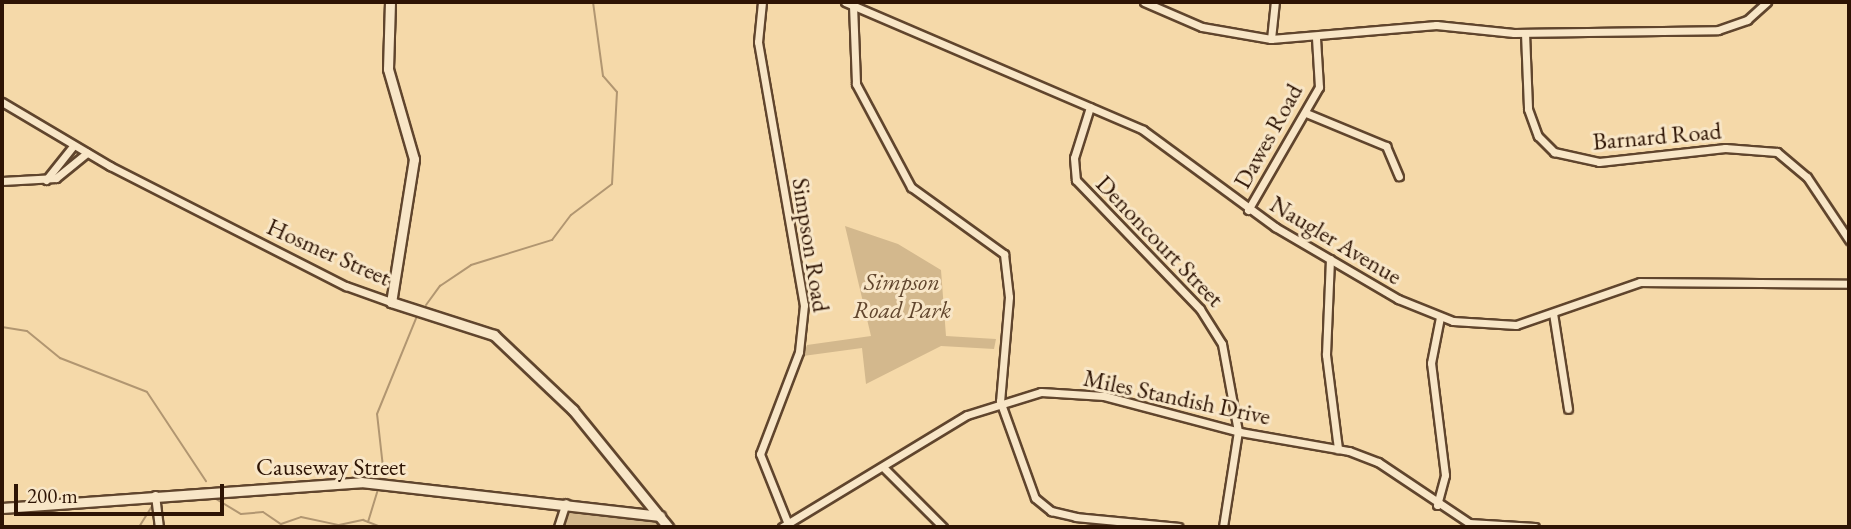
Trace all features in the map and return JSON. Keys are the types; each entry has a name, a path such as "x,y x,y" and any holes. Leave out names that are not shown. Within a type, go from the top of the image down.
{"street":[{"path":"390,2 388,69 414,159 391,302"},
{"name":"Simpson Road","path":"762,2 758,42 804,305 799,352 760,454 785,526"},
{"path":"1144,2 1202,27 1271,39 1316,38 1436,25 1525,33 1718,30 1747,19 1766,2"},
{"path":"1271,39 1275,2"},
{"path":"849,3 856,84 911,187 1004,254 1009,297 1000,401 1035,498 1051,511 1179,527"},
{"name":"Naugler Avenue","path":"849,3 1154,137 1248,210 1330,259 1440,317 1516,325 1640,282 1849,284"},
{"name":"Barnard Road","path":"1525,33 1528,109 1538,136 1554,152 1599,162 1725,148 1777,152 1807,177 1849,240"},
{"name":"Dawes Road","path":"1248,210 1306,113 1321,75 1316,38"},
{"name":"Hosmer Street","path":"2,102 73,146 346,286 494,335 573,410 668,527"},
{"name":"Denoncourt Street","path":"1090,107 1074,158 1076,180 1216,328 1238,431 1223,527"},
{"path":"1306,113 1386,146 1399,176"},
{"path":"45,181 73,146"},
{"path":"2,181 45,181 74,170 87,153"},
{"path":"1330,259 1325,355 1338,449"},
{"path":"1553,313 1568,409"},
{"path":"1437,505 1445,475 1432,392 1440,317"},
{"name":"Miles Standish Drive","path":"785,526 1000,401 1041,391 1104,396 1238,431 1338,449 1378,462 1437,505 1469,523 1535,527"},
{"path":"883,467 943,527"},
{"name":"Causeway Street","path":"2,508 361,482 566,503 660,516"},
{"path":"155,495 159,527"},
{"path":"558,527 566,503"}],"green space":[{"name":"Simpson Road Park","path":"845,226 898,244 941,270 946,336 996,339 994,349 941,346 866,384 862,348 803,356 807,345 871,336"},
{"path":"566,503 660,516 668,527 558,527"}],"waterway":[{"path":"426,305 440,286 471,265 552,240 571,215 612,184 617,92 603,76 593,2"},
{"path":"384,476 377,414 417,316"},
{"path":"2,327 27,331 60,358 147,392 206,481"},
{"path":"368,522 378,490"},
{"path":"211,496 241,514 263,512 281,524 301,517 339,525 363,520 381,527"},
{"path":"139,527 152,506"}]}
